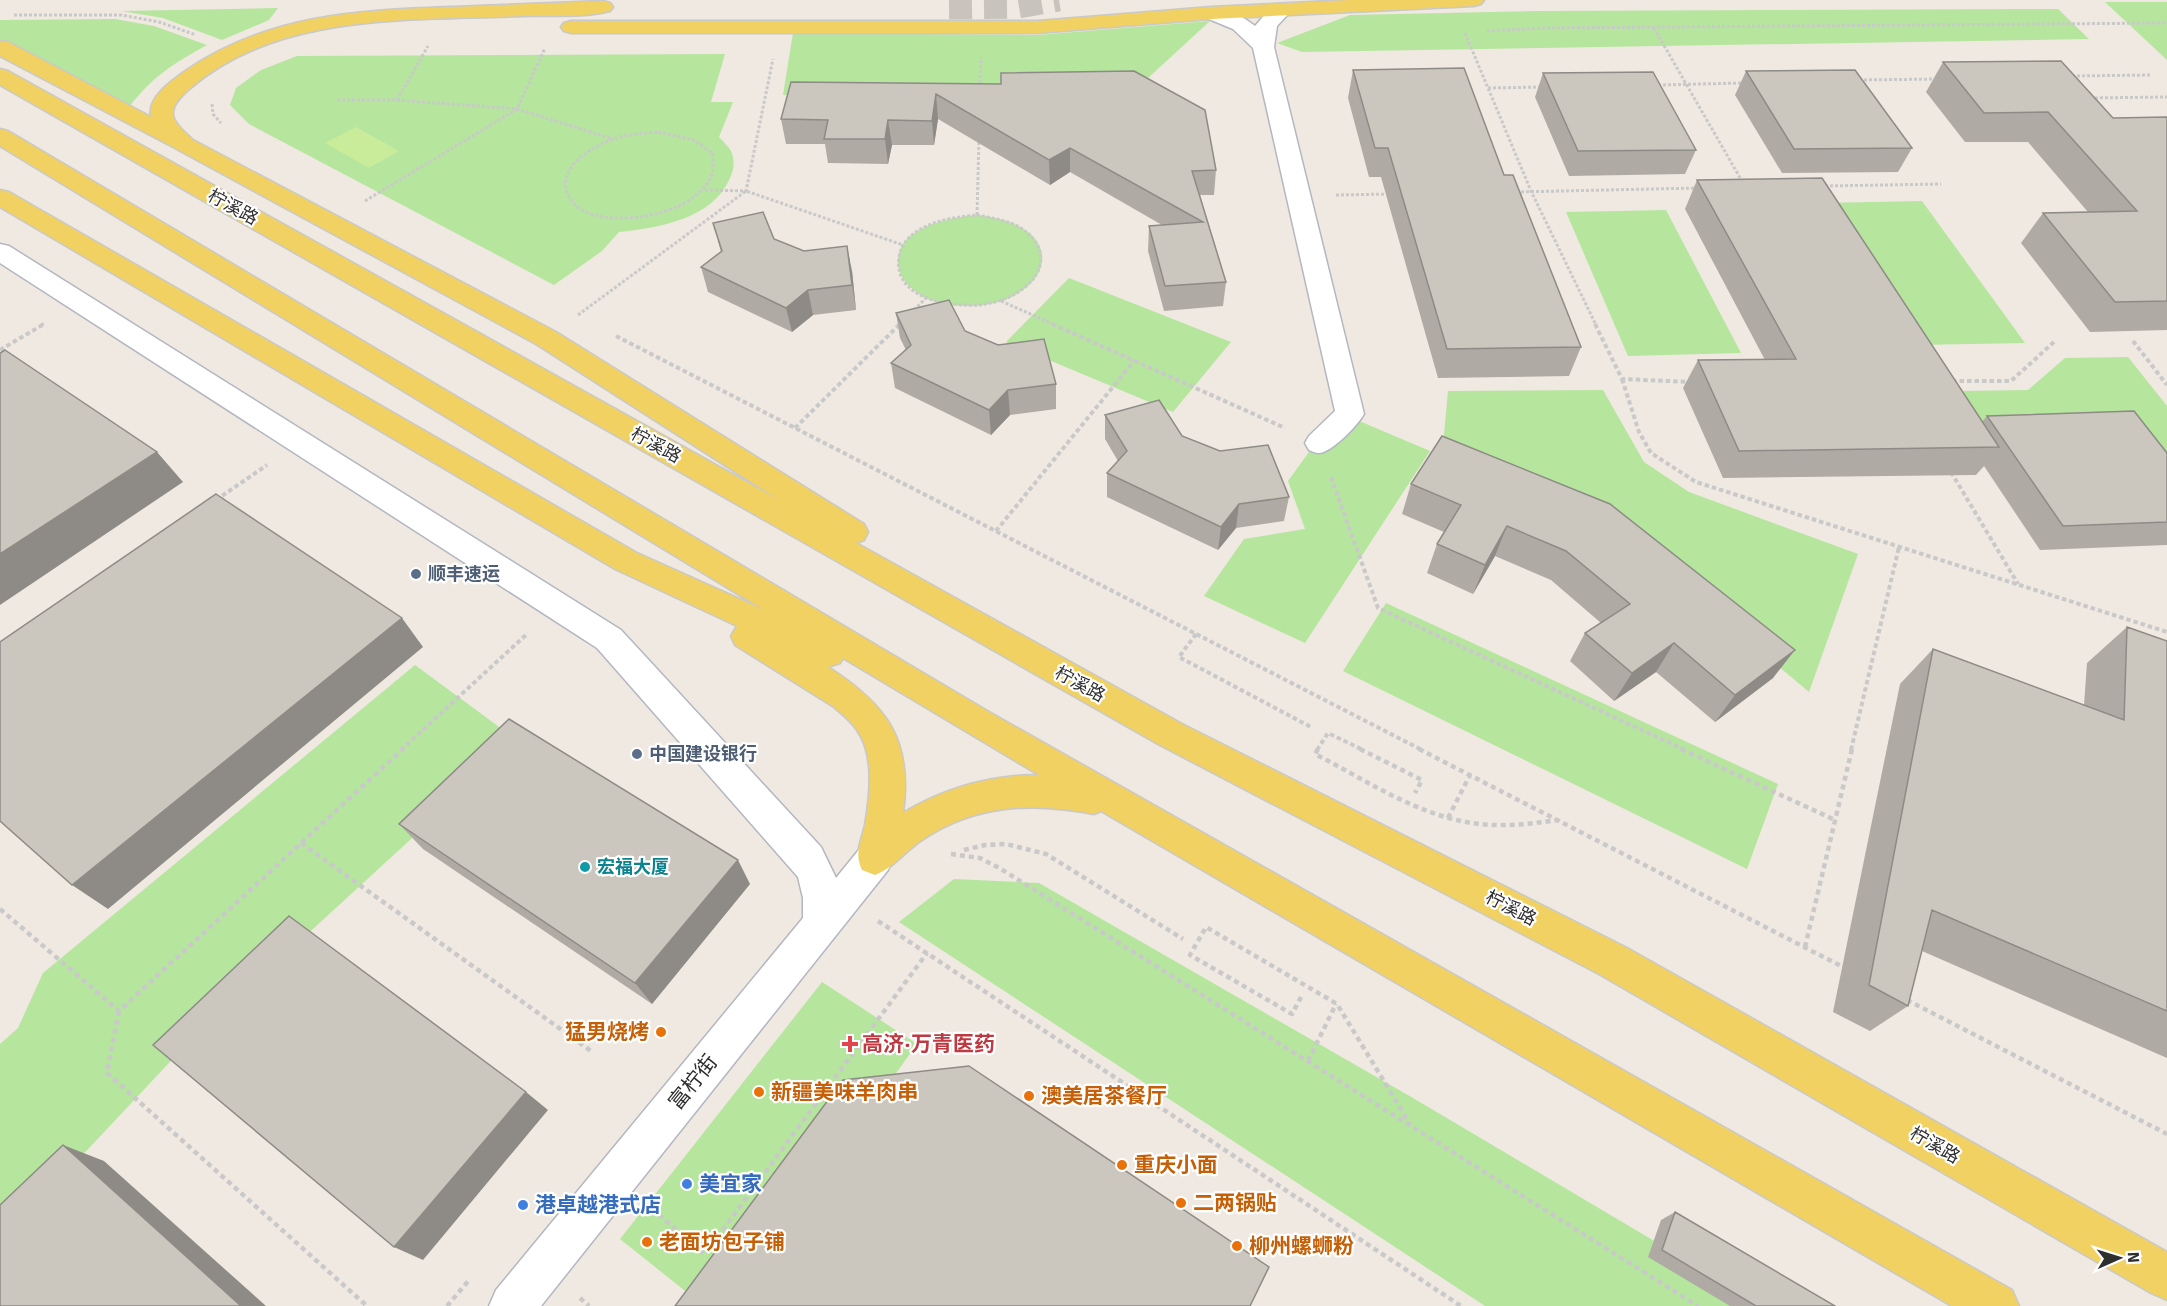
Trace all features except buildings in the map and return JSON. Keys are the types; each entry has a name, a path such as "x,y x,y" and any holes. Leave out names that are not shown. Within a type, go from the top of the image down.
{"main road":[{"path":"368,0 403,3 627,7"},
{"path":"276,33 374,29 1038,27 1211,13 1474,0"},
{"path":"185,145 165,127 161,120 161,111 165,102 182,84 234,49 276,33 308,25 364,17 603,7"},
{"path":"663,7 949,8"},
{"path":"0,47 546,338 1170,734"},
{"name":"柠溪路","path":"0,76 1170,734 1613,961 2167,1277"},
{"path":"0,136 977,722 1996,1306"},
{"path":"0,197 626,561 845,697 869,719 882,750 887,774 883,829 875,858"},
{"path":"626,561 977,722"},
{"path":"743,582 808,645 845,697"},
{"path":"875,858 909,828 941,809 972,797 1015,791 1061,790 1119,803"}],"street":[{"path":"1282,10 1269,19 1262,30 1263,47 1350,414 1319,443"},
{"path":"1211,13 1237,21 1251,31 1263,47"},
{"path":"0,252 609,639 808,859 817,874 824,906 820,924"},
{"path":"808,859 824,868 855,869 875,858"},
{"name":"富柠街","path":"512,1306 875,858"}],"path":[{"path":"11,15 121,15 159,22 234,49"},
{"path":"1477,32 1654,27 2167,23"},
{"path":"587,321 577,315 746,190 780,27"},
{"path":"1654,27 1746,187 1734,188"},
{"path":"1454,33 1465,33 1531,191 1622,379 1639,432 1651,453 1696,482 2167,632"},
{"path":"397,100 428,45 417,46"},
{"path":"374,208 363,202 517,109 547,45 535,45"},
{"path":"980,88 981,53"},
{"path":"2062,77 2152,75"},
{"path":"1852,80 1946,79"},
{"path":"1651,85 1746,83"},
{"path":"1488,88 1546,87"},
{"path":"2085,98 2167,97"},
{"path":"211,99 213,114 223,126"},
{"path":"337,100 397,100 517,109 613,139"},
{"path":"658,132 680,135 697,141 709,150 715,162 714,176 705,190 687,203 663,213 645,217 610,218 588,212 572,202 564,189 566,174 577,159 593,148 613,139 658,132"},
{"path":"977,215 979,134"},
{"path":"1815,186 1941,184"},
{"path":"1507,192 1698,188"},
{"path":"705,190 746,190 903,245"},
{"path":"1298,195 1391,194"},
{"path":"977,215 1018,224 1033,234 1041,247 1044,262 1037,278 1022,291 1001,301 975,306 950,305 926,298 909,287 899,274 897,259 903,245 915,232 933,223 954,217 977,215"},
{"path":"795,428 926,298"},
{"path":"1001,301 1319,443 1378,608 1835,820"},
{"path":"0,350 47,322 38,316"},
{"path":"608,332 1848,969"},
{"path":"2133,341 2167,385"},
{"path":"1942,381 2011,381 2054,342"},
{"path":"996,531 1134,360"},
{"path":"1622,379 1694,382"},
{"path":"210,504 299,442"},
{"path":"257,458 277,471"},
{"path":"1945,462 2018,585"},
{"path":"1805,947 1899,547"},
{"path":"367,1306 107,1073 119,1011 558,606"},
{"path":"519,627 537,639"},
{"path":"1196,634 1179,657 1311,727"},
{"path":"1415,793 1422,780 1328,733 1315,754 1410,802 1448,818 1492,824 1558,820"},
{"path":"1448,818 1470,775"},
{"path":"301,843 591,1051"},
{"path":"943,856 994,844 1013,844 1032,848 1046,854 1183,939"},
{"path":"952,853 980,858 1001,869 1698,1306"},
{"path":"0,909 119,1011"},
{"path":"872,917 1461,1306"},
{"path":"1301,997 1292,1014 1190,955 1206,927 1336,1004 1412,1126"},
{"path":"645,1203 705,1254 927,953"},
{"path":"1901,997 2167,1134"},
{"path":"1308,1061 1336,1004"}],"green space":[{"path":"2105,2 2167,2 2167,60"},
{"path":"278,8 269,20 222,40 163,18 121,11"},
{"path":"2058,9 2089,39 1302,52 1277,43 1350,15 1536,11"},
{"path":"115,19 154,26 207,45 165,71 147,86 129,107 0,41 0,20"},
{"path":"1210,21 1135,90 783,95 793,33 1037,35"},
{"path":"725,54 711,102 733,102 719,137 731,151 733,161 731,175 722,192 698,212 683,219 650,228 619,232 602,251 554,285 249,124 230,105 236,88 261,70 297,56"},
{"path":"356,127 399,151 369,168 325,143"},
{"path":"1922,201 2025,343 1915,345 1822,203"},
{"path":"1666,210 1741,353 1628,356 1566,212"},
{"path":"977,215 1010,222 1031,234 1041,249 1041,265 1033,281 1017,294 993,303 953,305 936,302 920,295 900,273 898,263 900,251 906,241 927,226 953,218"},
{"path":"1069,278 1231,342 1173,412 1006,342"},
{"path":"2128,357 2167,406 2167,484 1910,424 1891,392 2028,390 2065,358"},
{"path":"1603,390 1644,462 1689,492 1858,554 1809,692 1612,526 1442,457 1448,391"},
{"path":"1338,412 1430,451 1305,643 1204,596 1244,539 1305,529 1288,481"},
{"path":"1386,603 1778,784 1747,869 1343,671"},
{"path":"415,665 518,741 183,1048 0,1243 0,1044 18,1028 43,973"},
{"path":"954,879 1039,883 1413,1098 1764,1306 1485,1306 899,922"},
{"path":"822,982 917,1044 729,1306 704,1306 620,1239"}],"tunnel":[{"path":"949,8 1018,7 1059,0"}],"place":[{"name":"顺丰速运","path":"416,574"},
{"name":"中国建设银行","path":"637,754"},
{"name":"宏福大厦","path":"585,867"},
{"name":"猛男烧烤","path":"661,1032"},
{"name":"高济·万青医药","path":"850,1044"},
{"name":"新疆美味羊肉串","path":"759,1092"},
{"name":"澳美居茶餐厅","path":"1029,1096"},
{"name":"重庆小面","path":"1122,1165"},
{"name":"美宜家","path":"687,1184"},
{"name":"二两锅贴","path":"1181,1203"},
{"name":"港卓越港式店","path":"523,1205"},
{"name":"老面坊包子铺","path":"647,1242"},
{"name":"柳州螺蛳粉","path":"1237,1246"}]}
